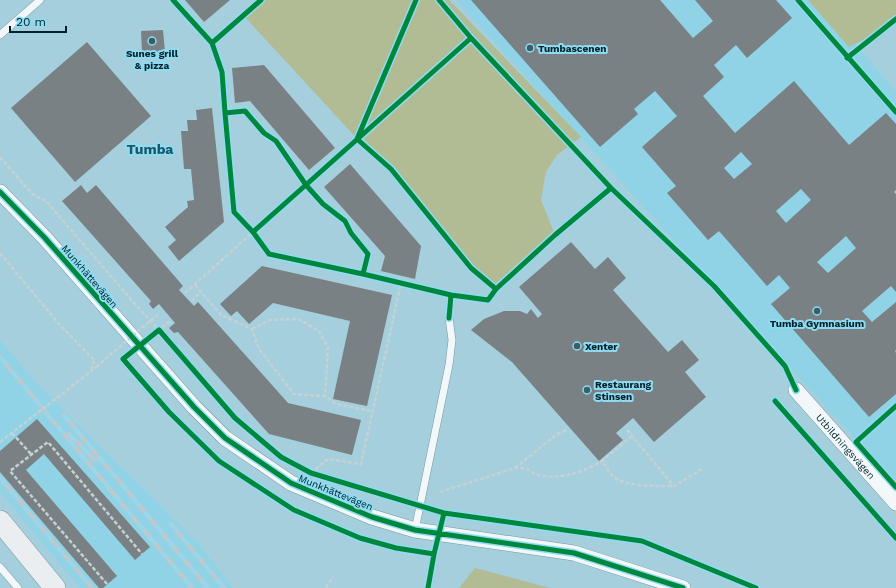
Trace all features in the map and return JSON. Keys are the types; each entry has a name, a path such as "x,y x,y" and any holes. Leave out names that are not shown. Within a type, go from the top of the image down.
{"main road":[{"path":"0,521 55,588"}],"street":[{"name":"Munkhättevägen","path":"0,192 44,237 194,407 225,438 291,483 372,517 415,530 574,554 683,588"},
{"name":"Utbildningsvägen","path":"796,390 896,504"}],"lane":[{"path":"0,35 40,0"},
{"path":"415,530 449,365 452,340 449,318"},
{"path":"0,567 18,588"}],"path":[{"path":"0,157 32,194 46,201 164,336"},
{"path":"248,227 257,238"},
{"path":"186,293 259,227"},
{"path":"0,253 59,324 94,361 92,364 92,370"},
{"path":"394,281 408,284"},
{"path":"311,473 328,459 361,464 401,283"},
{"path":"195,285 221,315 252,329 259,349 294,394 325,396 336,404 372,411"},
{"path":"192,301 201,291"},
{"path":"0,442 96,367 158,315"},
{"path":"252,329 270,320 298,319 319,331 328,348 325,396"},
{"path":"139,345 170,321"},
{"path":"440,492 514,468 557,434 567,430"},
{"path":"627,430 674,486"},
{"path":"12,433 31,454"},
{"path":"514,468 527,469 537,475 551,476 588,470 602,461 632,436"},
{"path":"107,584 10,471 48,442 142,554"},
{"path":"602,461 614,477 624,482 646,485 674,486 702,469"},
{"path":"305,470 319,475"},
{"path":"326,588 333,577"}],"shaded area":[{"name":"Tumba Gymnasium","path":"456,0 819,0 896,92 896,484"},
{"path":"0,340 36,383 197,542 233,588 80,588 0,492"}],"green space":[{"path":"261,0 449,0 581,137 557,155 546,172 541,200 555,235 496,289 243,15"},
{"path":"808,0 896,0 896,15 869,37 849,47"},
{"path":"475,568 550,588 459,588"}],"building":[{"path":"185,0 230,0 204,22"},
{"name":"Tumba Gymnasium","path":"471,0 660,0 693,38 713,21 695,0 776,0 792,18 747,58 736,45 714,65 724,77 703,96 735,133 794,81 849,145 886,113 896,124 896,190 894,192 896,194 896,292 891,286 862,311 872,322 896,302 896,394 869,417 771,304 790,288 779,275 767,286 719,231 708,240 667,193 676,186 642,147 677,116 655,91 634,109 638,114 600,147","holes":["741,152 752,164 734,179 724,168","801,189 811,200 786,223 776,211","846,236 856,248 828,273 817,262"]},
{"path":"163,30 165,52 142,53 141,31"},
{"path":"87,42 151,116 75,182 11,108"},
{"path":"264,65 335,148 309,170 250,101 235,103 232,68"},
{"path":"212,108 224,222 179,261 168,247 176,240 165,227 188,207 187,201 194,200 191,169 184,169 181,131 188,131 187,120 197,120 196,110"},
{"path":"350,164 421,246 415,279 381,271 385,256 324,187"},
{"path":"81,185 87,193 96,185 183,286 179,290 194,306 198,302 288,403 361,420 352,455 269,434 178,332 174,333 169,328 175,323 159,304 153,309 149,304 151,301 62,201"},
{"name":"Xenter","path":"571,242 595,269 608,257 626,278 613,290 668,352 682,340 699,360 685,372 706,397 654,442 633,418 616,433 623,440 599,461 512,362 471,330 484,319 504,311 520,311 527,314 531,309 538,318 542,314 519,287"},
{"path":"262,266 392,295 367,406 333,399 350,321 273,303 249,324 237,311 231,316 220,304"},
{"path":"37,419 150,547 135,560 44,454 26,470 117,576 103,588 99,588 0,472 0,451"}],"railway":[{"path":"0,357 192,588"},
{"path":"64,415 208,588"},
{"path":"69,434 95,460"},
{"path":"0,478 92,588"},
{"path":"171,524 224,588"}],"cycle path":[{"path":"173,0 212,43 222,72 225,113 245,111 264,133 276,141 306,185 323,204 345,221 351,233 368,254 363,274 451,295 449,318"},
{"path":"212,43 261,0"},
{"path":"416,0 357,139 391,169 471,268 496,289"},
{"path":"439,0 471,38 611,188 714,286 785,366 796,390"},
{"path":"798,0 896,112"},
{"path":"847,58 896,19"},
{"path":"253,232 471,38"},
{"path":"225,113 234,212 253,232 269,254 363,274"},
{"path":"451,295 488,300 496,289 555,235 611,188"},
{"path":"0,192 44,237 194,407 225,438 291,483 372,517 415,530 574,553 683,588"},
{"path":"434,554 396,548 360,538 294,510 219,461 169,412 123,359 159,330 235,418 281,457 311,473 444,513 642,541 756,588"},
{"path":"775,401 896,538"},
{"path":"896,406 856,442 896,487"},
{"path":"428,588 434,554 444,513"}],"place":[{"name":"Sunes grill & pizza","path":"152,41"},
{"name":"Tumbascenen","path":"530,48"},
{"name":"Tumba Gymnasium","path":"817,311"},
{"name":"Xenter","path":"577,346"},
{"name":"Restaurang Stinsen","path":"587,390"}],"district":[{"name":"Tumba","path":"150,149"}]}
